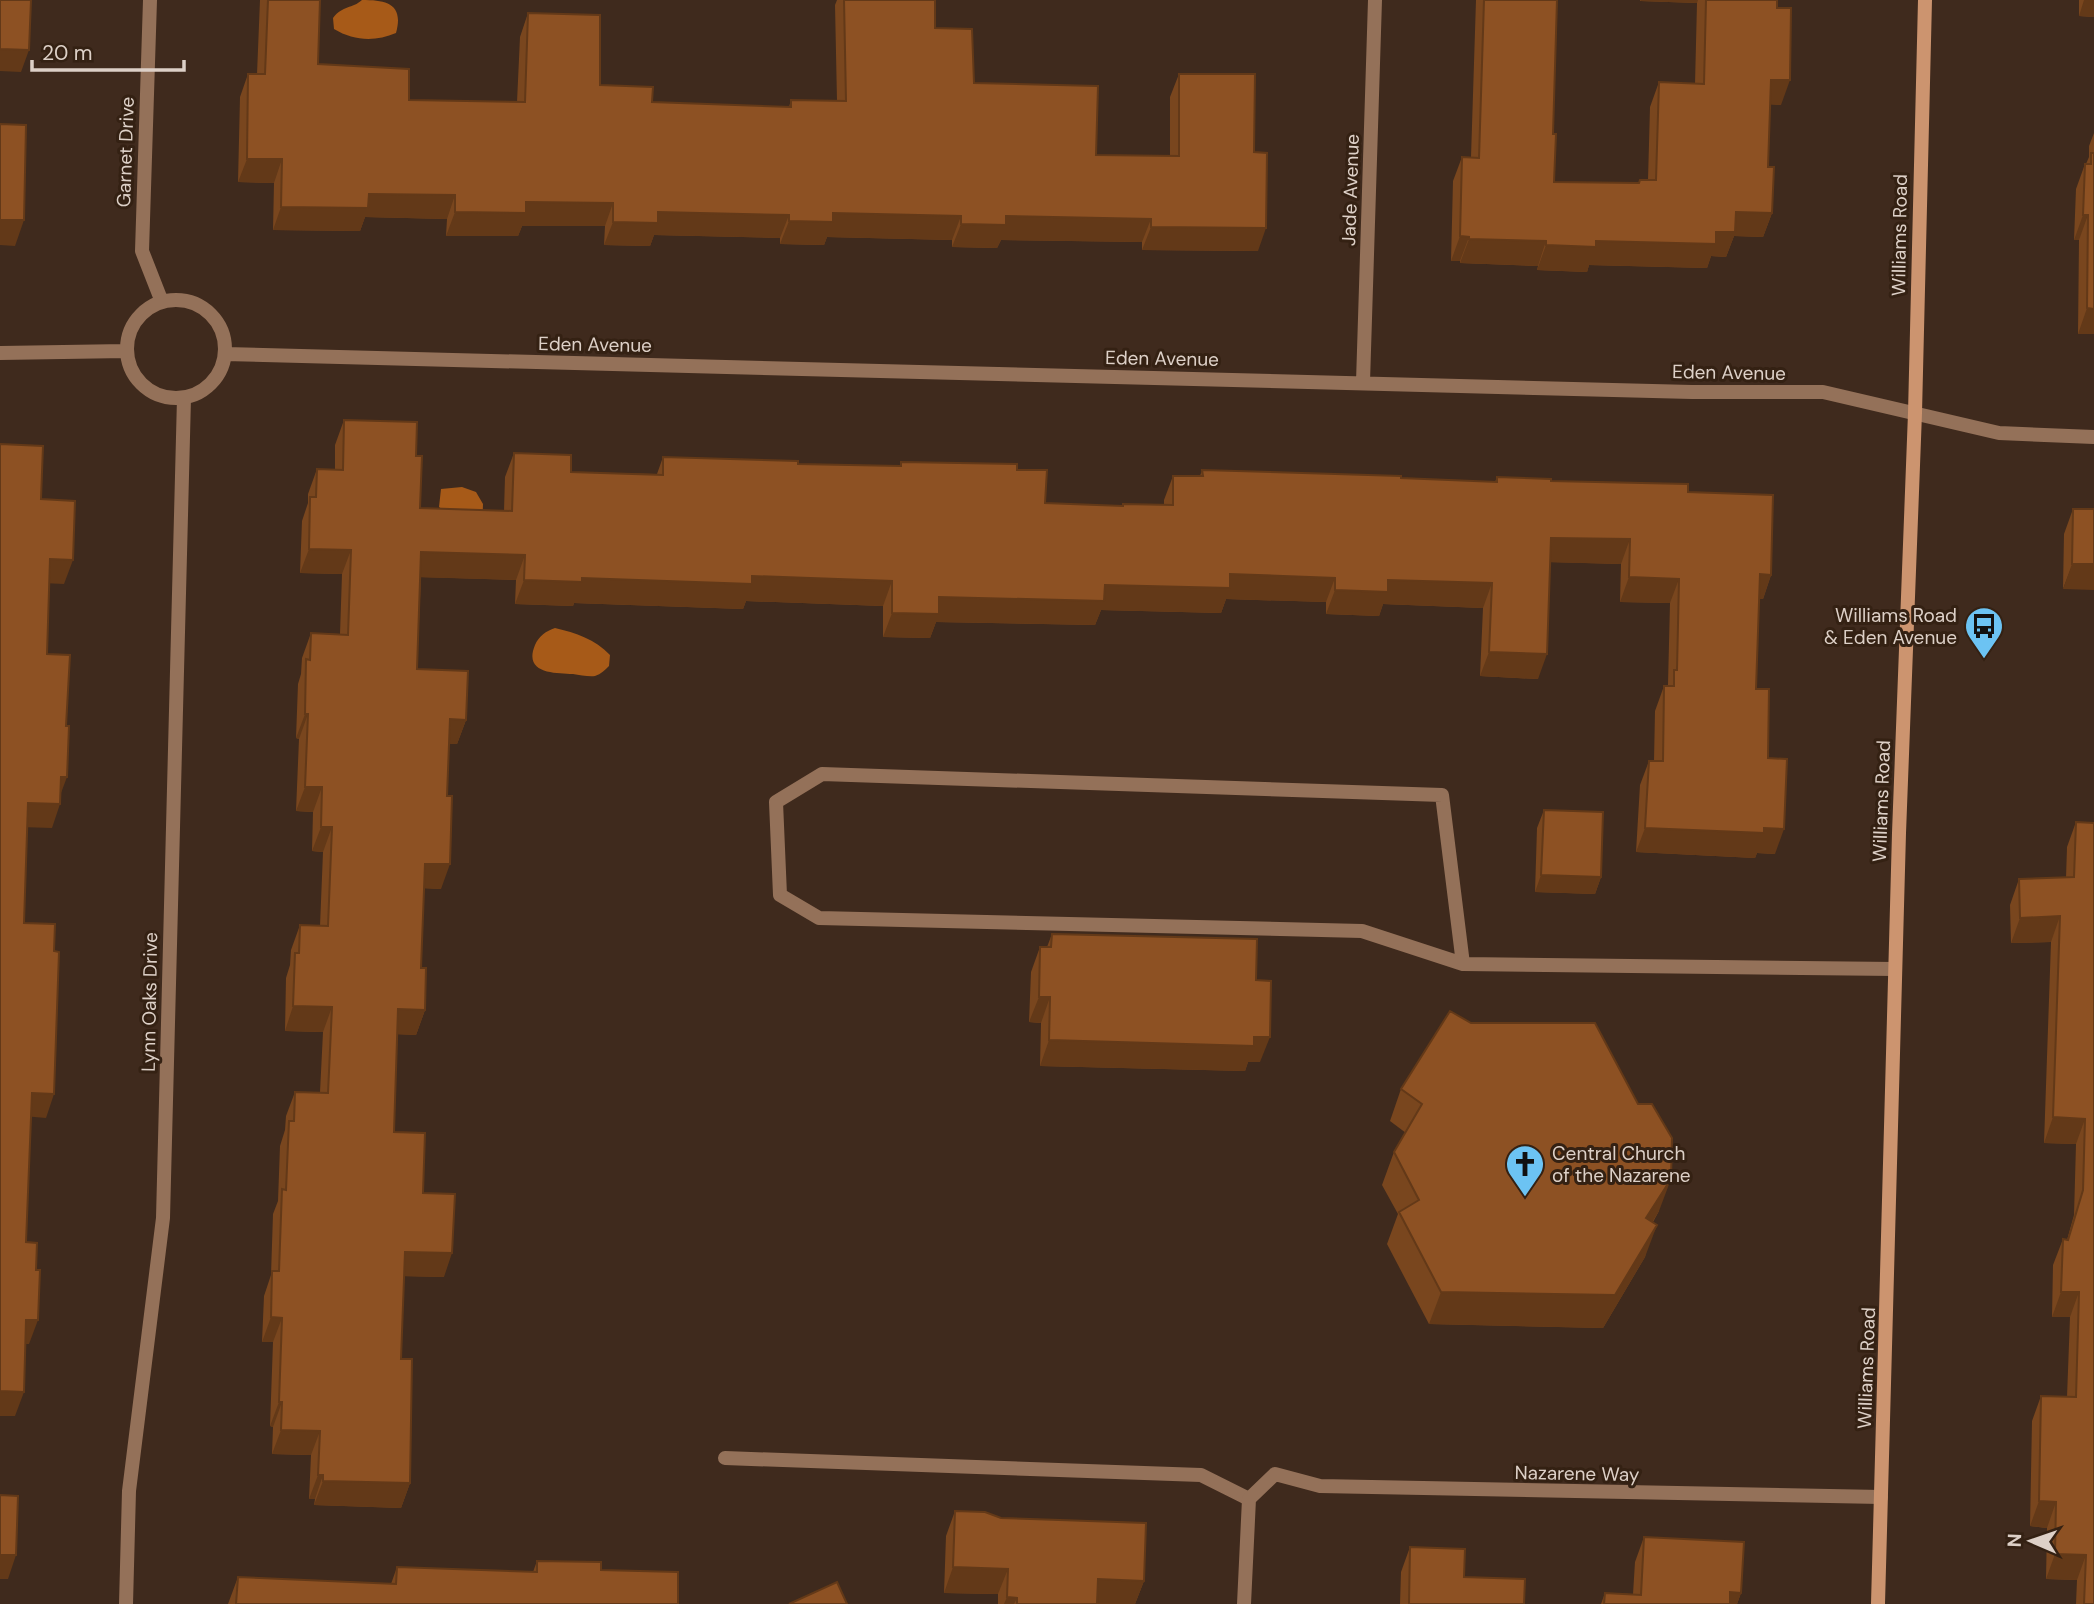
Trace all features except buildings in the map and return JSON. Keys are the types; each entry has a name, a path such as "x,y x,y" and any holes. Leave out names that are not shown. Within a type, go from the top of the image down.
{"street":[{"name":"Garnet Drive","path":"150,0 142,251 162,302"},
{"name":"Jade Avenue","path":"1363,382 1376,0"},
{"name":"Williams Road","path":"1878,1604 1895,969 1915,413 1925,0"},
{"path":"177,300 193,303 207,311 218,323 224,338 225,354 212,382 199,393 184,398 167,398 151,392 139,381 130,367 126,351 136,320 147,309 162,302 177,300"},
{"path":"0,353 126,351"},
{"name":"Eden Avenue","path":"225,354 1692,392 1823,392 1999,433 2094,437"},
{"name":"Lynn Oaks Drive","path":"126,1604 129,1491 163,1217 184,398"},
{"path":"1464,964 1442,795 822,774 776,802 780,895 819,918 1362,931 1464,964 1895,969"},
{"path":"725,1458 1200,1475 1249,1499 1244,1604"},
{"name":"Nazarene Way","path":"1249,1499 1275,1474 1320,1486 1881,1497"}],"shaded area":[{"path":"362,0 379,1 391,6 398,16 396,33 365,39 334,29 333,18"},
{"path":"462,487 476,492 483,504 481,557 447,513 439,507 441,489"},
{"path":"555,628 598,645 610,655 609,666 595,676 550,672 537,667 532,655 535,645 543,634"}],"place":[{"name":"Williams Road & Eden Avenue","path":"1984,660"},
{"name":"Central Church of the Nazarene","path":"1525,1198"}]}
